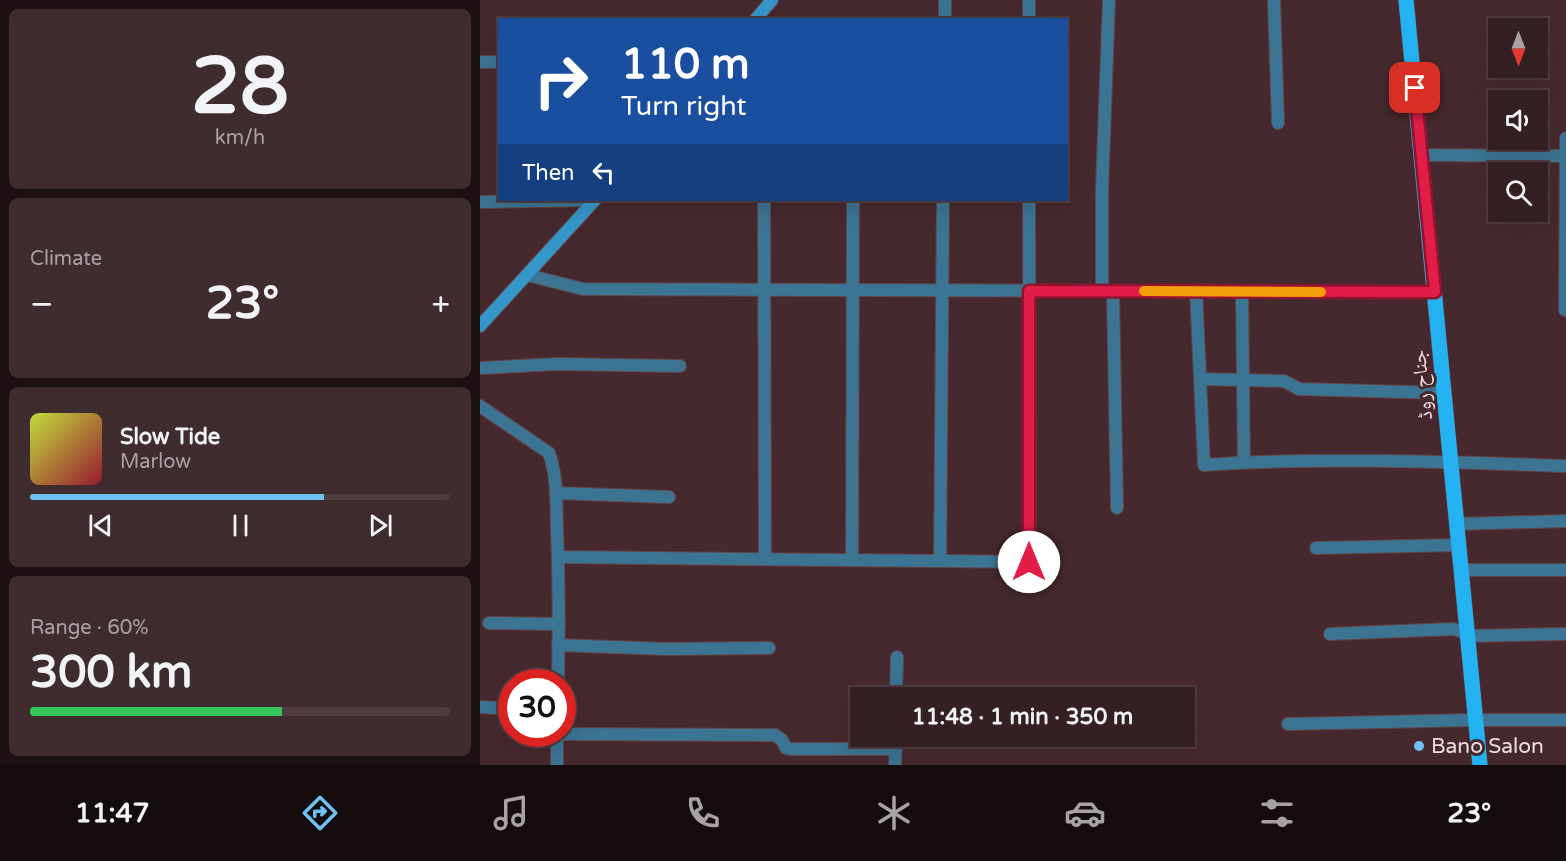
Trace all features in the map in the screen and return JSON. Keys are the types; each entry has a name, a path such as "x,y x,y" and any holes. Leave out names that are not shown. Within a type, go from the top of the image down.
{"main road":[{"path":"757,18 772,0"},
{"name":"جناح روڈ","path":"1406,0 1480,765"},
{"path":"480,326 594,201"}],"street":[{"path":"945,0 945,18"},
{"path":"1029,0 1029,18"},
{"path":"1109,0 1102,189 1117,508"},
{"path":"1274,0 1278,123"},
{"path":"480,62 498,62"},
{"path":"1565,310 1566,138"},
{"path":"1421,155 1566,156"},
{"path":"480,202 538,201"},
{"path":"764,201 765,559"},
{"path":"852,560 853,201"},
{"path":"940,561 944,201"},
{"path":"558,557 1029,562 1029,201"},
{"path":"527,276 583,289 1435,292"},
{"path":"1196,291 1204,465 1244,462 1451,462 1566,466"},
{"path":"1242,291 1244,462"},
{"path":"480,368 557,364 680,366"},
{"path":"1201,379 1287,382 1295,389 1444,393"},
{"path":"480,406 549,453 552,462 556,494 558,557 558,669"},
{"path":"556,494 669,497"},
{"path":"1457,524 1566,521"},
{"path":"1316,548 1459,545"},
{"path":"1461,570 1566,570"},
{"path":"489,623 559,624"},
{"path":"1330,634 1453,629 1467,636 1566,634"},
{"path":"558,645 666,649 769,648"},
{"path":"896,687 897,657"},
{"path":"480,708 498,709"},
{"path":"1288,724 1566,720"},
{"path":"576,734 775,735 782,740 786,748 790,749 850,746"},
{"path":"557,747 557,765"},
{"path":"895,765 896,747"}],"slow traffic":[{"path":"1144,291 1321,292"}],"place":[{"name":"Bano Salon","path":"1419,746"}],"route":[{"path":"1029,562 1029,291 1435,292 1415,88"}]}
